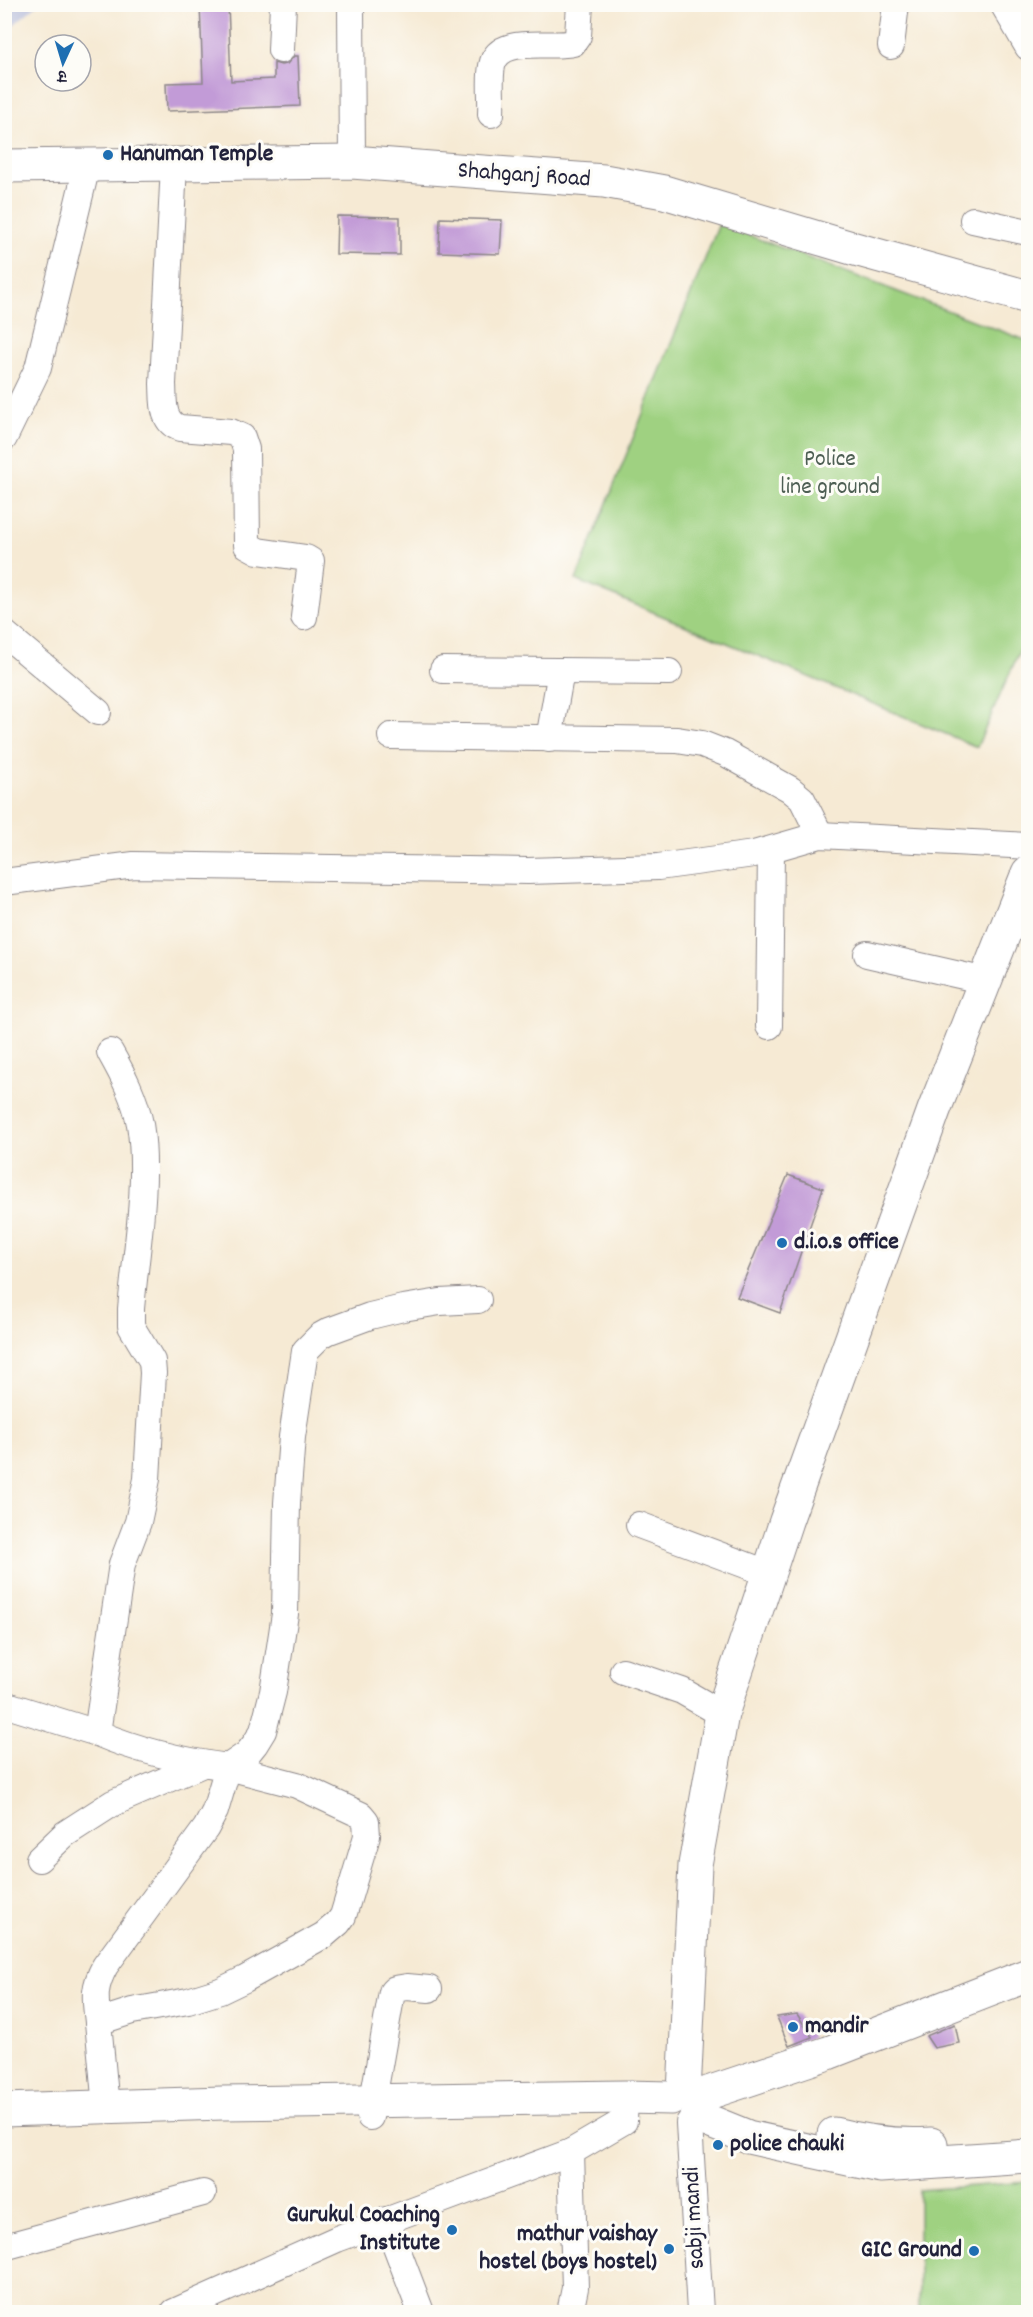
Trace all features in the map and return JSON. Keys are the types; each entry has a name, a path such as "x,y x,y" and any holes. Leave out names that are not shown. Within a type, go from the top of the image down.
{"main road":[{"name":"Shahganj Road","path":"4,166 352,162 604,181 664,192 855,249 1029,297"},
{"path":"686,2105 696,1865 722,1714 790,1510 930,1121 986,981 1022,908 1029,873"},
{"path":"686,2105 1029,1975"},
{"path":"4,2110 106,2107 371,2108 540,2116 625,2104 686,2105 862,2141 880,2154 1029,2156"},
{"path":"4,2129 371,2108"},
{"path":"880,2154 915,2145 1029,2136"}],"street":[{"path":"281,50 283,4"},
{"path":"351,4 352,162"},
{"path":"491,114 492,66 498,53 517,45 573,43 578,36 580,4"},
{"path":"891,46 896,4"},
{"path":"1003,4 1029,47"},
{"path":"4,438 16,389 38,369 87,165"},
{"path":"174,165 163,384 166,417 174,426 180,428 231,432 242,437 246,449 247,545 258,551 306,558 311,561 304,617"},
{"path":"973,220 1029,232"},
{"path":"4,633 98,711"},
{"path":"442,670 669,672"},
{"path":"549,740 561,672"},
{"path":"391,736 677,740 702,744 725,753 790,789 802,799 820,835"},
{"path":"4,882 134,865 504,871 658,867 771,850 820,835 1029,846"},
{"path":"770,1026 771,850"},
{"path":"867,954 986,981"},
{"path":"97,1733 122,1564 138,1522 147,1479 153,1373 152,1361 131,1326 143,1169 140,1124 129,1087 110,1052"},
{"path":"39,1859 65,1834 112,1803 247,1754 255,1744 266,1720 273,1692 286,1602 287,1503 292,1437 305,1351 320,1336 329,1331 370,1316 440,1302 478,1300"},
{"path":"639,1525 770,1574"},
{"path":"623,1671 682,1691 722,1714"},
{"path":"4,1704 97,1733 129,1747 297,1785 361,1815 366,1821 367,1836 343,1916 324,1935 220,1991 188,2001 132,2010 98,2022"},
{"path":"106,2107 95,1995 97,1981 105,1966 206,1828 215,1812 216,1766"},
{"path":"371,2108 392,1992 397,1988 407,1987 429,1989"},
{"path":"174,2313 189,2304 327,2243 571,2152 624,2121 625,2104"},
{"name":"sabji mandi","path":"686,2105 700,2313"},
{"path":"570,2313 575,2288 571,2152"},
{"path":"4,2247 203,2193"},
{"path":"386,2220 420,2313"}],"shaded area":[{"path":"5,4 37,4 37,5 5,32"}],"green space":[{"name":"Police line ground","path":"719,224 1028,341 1028,632 977,747 576,580"},
{"name":"GIC Ground","path":"1028,2182 1028,2312 919,2312 919,2190"}],"building":[{"path":"200,4 228,4 231,81 274,79 274,63 287,64 294,56 298,56 300,106 167,111 166,83 203,82"},
{"path":"337,216 400,217 400,255 336,254"},
{"path":"440,218 502,220 500,254 439,252"},
{"name":"d.i.o.s office","path":"788,1175 823,1188 780,1313 737,1297"},
{"name":"mandir","path":"797,2014 812,2037 789,2046 777,2017"},
{"path":"955,2024 959,2043 934,2048 926,2036"}],"place":[{"name":"Hanuman Temple","path":"108,155"},
{"name":"d.i.o.s office","path":"782,1243"},
{"name":"mandir","path":"793,2027"},
{"name":"police chauki","path":"718,2145"},
{"name":"Gurukul Coaching Institute","path":"452,2230"},
{"name":"mathur vaishay hostel (boys hostel)","path":"669,2249"},
{"name":"GIC Ground","path":"974,2251"}]}
